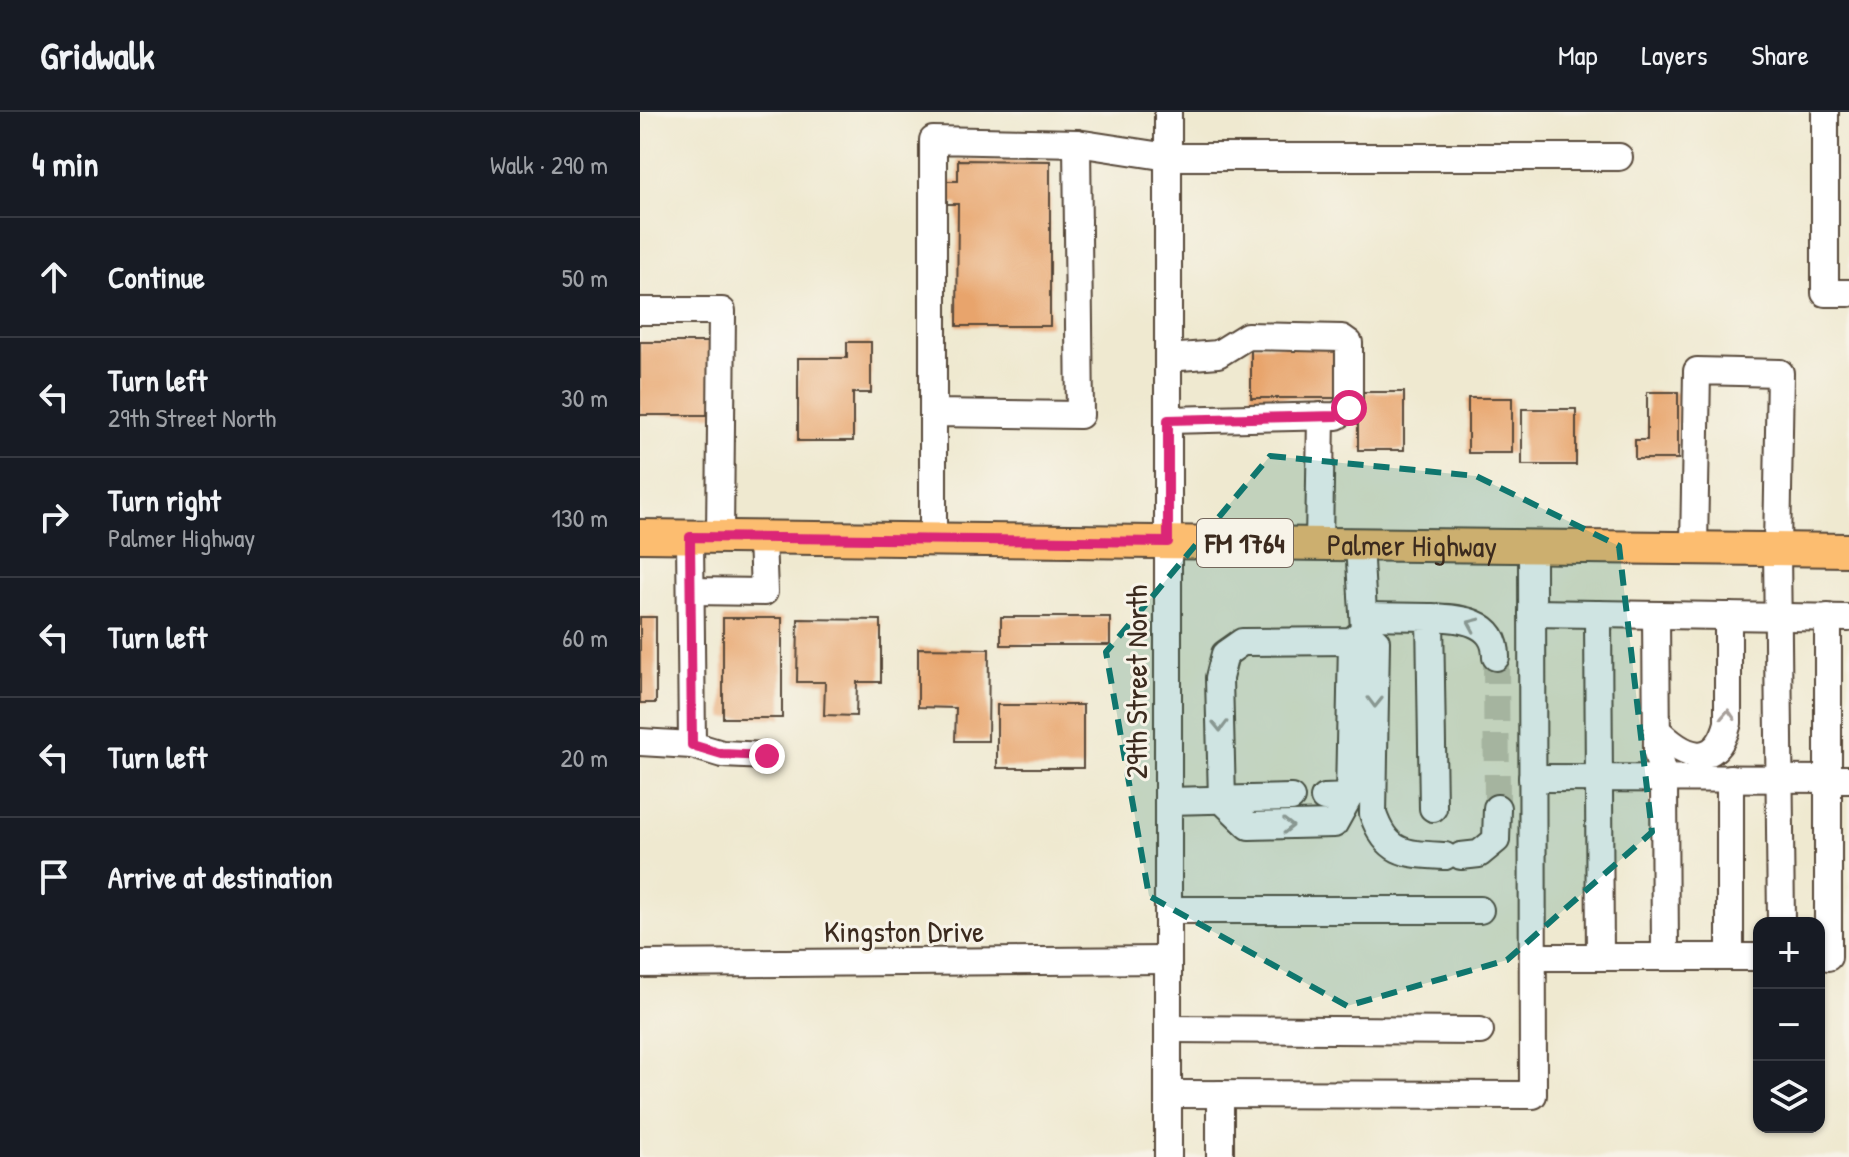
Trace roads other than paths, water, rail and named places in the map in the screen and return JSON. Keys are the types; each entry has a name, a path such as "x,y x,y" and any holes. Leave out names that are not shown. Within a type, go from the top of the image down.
{"main road":[{"name":"Palmer Highway","path":"640,536 1849,550"}],"street":[{"name":"29th Street North","path":"1168,112 1168,1157"},
{"path":"1825,112 1825,293 1849,293"},
{"path":"933,540 933,140 1077,143 1168,157 1619,157"},
{"path":"934,413 1080,415 1077,143"},
{"path":"640,311 722,311 705,537 691,591 692,745"},
{"path":"1168,358 1218,354 1247,336 1342,338 1349,343 1349,408 1337,416 1168,420"},
{"path":"1694,548 1697,371 1780,373 1777,549 1781,917"},
{"path":"1319,544 1321,416"},
{"path":"691,591 764,592 762,538"},
{"path":"1359,544 1360,629 1334,824 1249,826 1222,800 1219,678 1225,654 1242,642 1360,629 1430,617 1462,618 1485,628 1496,647 1496,657"},
{"path":"1168,1094 1533,1095 1532,546"},
{"path":"1532,613 1839,618 1839,779 1832,957"},
{"path":"1598,614 1600,957"},
{"path":"1656,615 1657,753 1664,778 1665,957"},
{"path":"1657,730 1675,748 1695,755 1716,748 1724,737 1728,723 1728,616"},
{"path":"1430,617 1433,808"},
{"path":"1360,629 1376,641 1373,814 1381,837 1405,854 1479,854 1496,840 1497,808"},
{"path":"640,742 692,745 722,754 767,756"},
{"path":"1532,778 1839,779"},
{"path":"1730,778 1730,957"},
{"path":"1168,801 1291,798"},
{"path":"1168,910 1480,910"},
{"path":"1533,957 1753,957"},
{"name":"Kingston Drive","path":"640,964 1168,960"},
{"path":"1168,1029 1480,1031"},
{"path":"1220,1094 1220,1157"}],"tunnel":[{"path":"1496,657 1497,808"}]}
